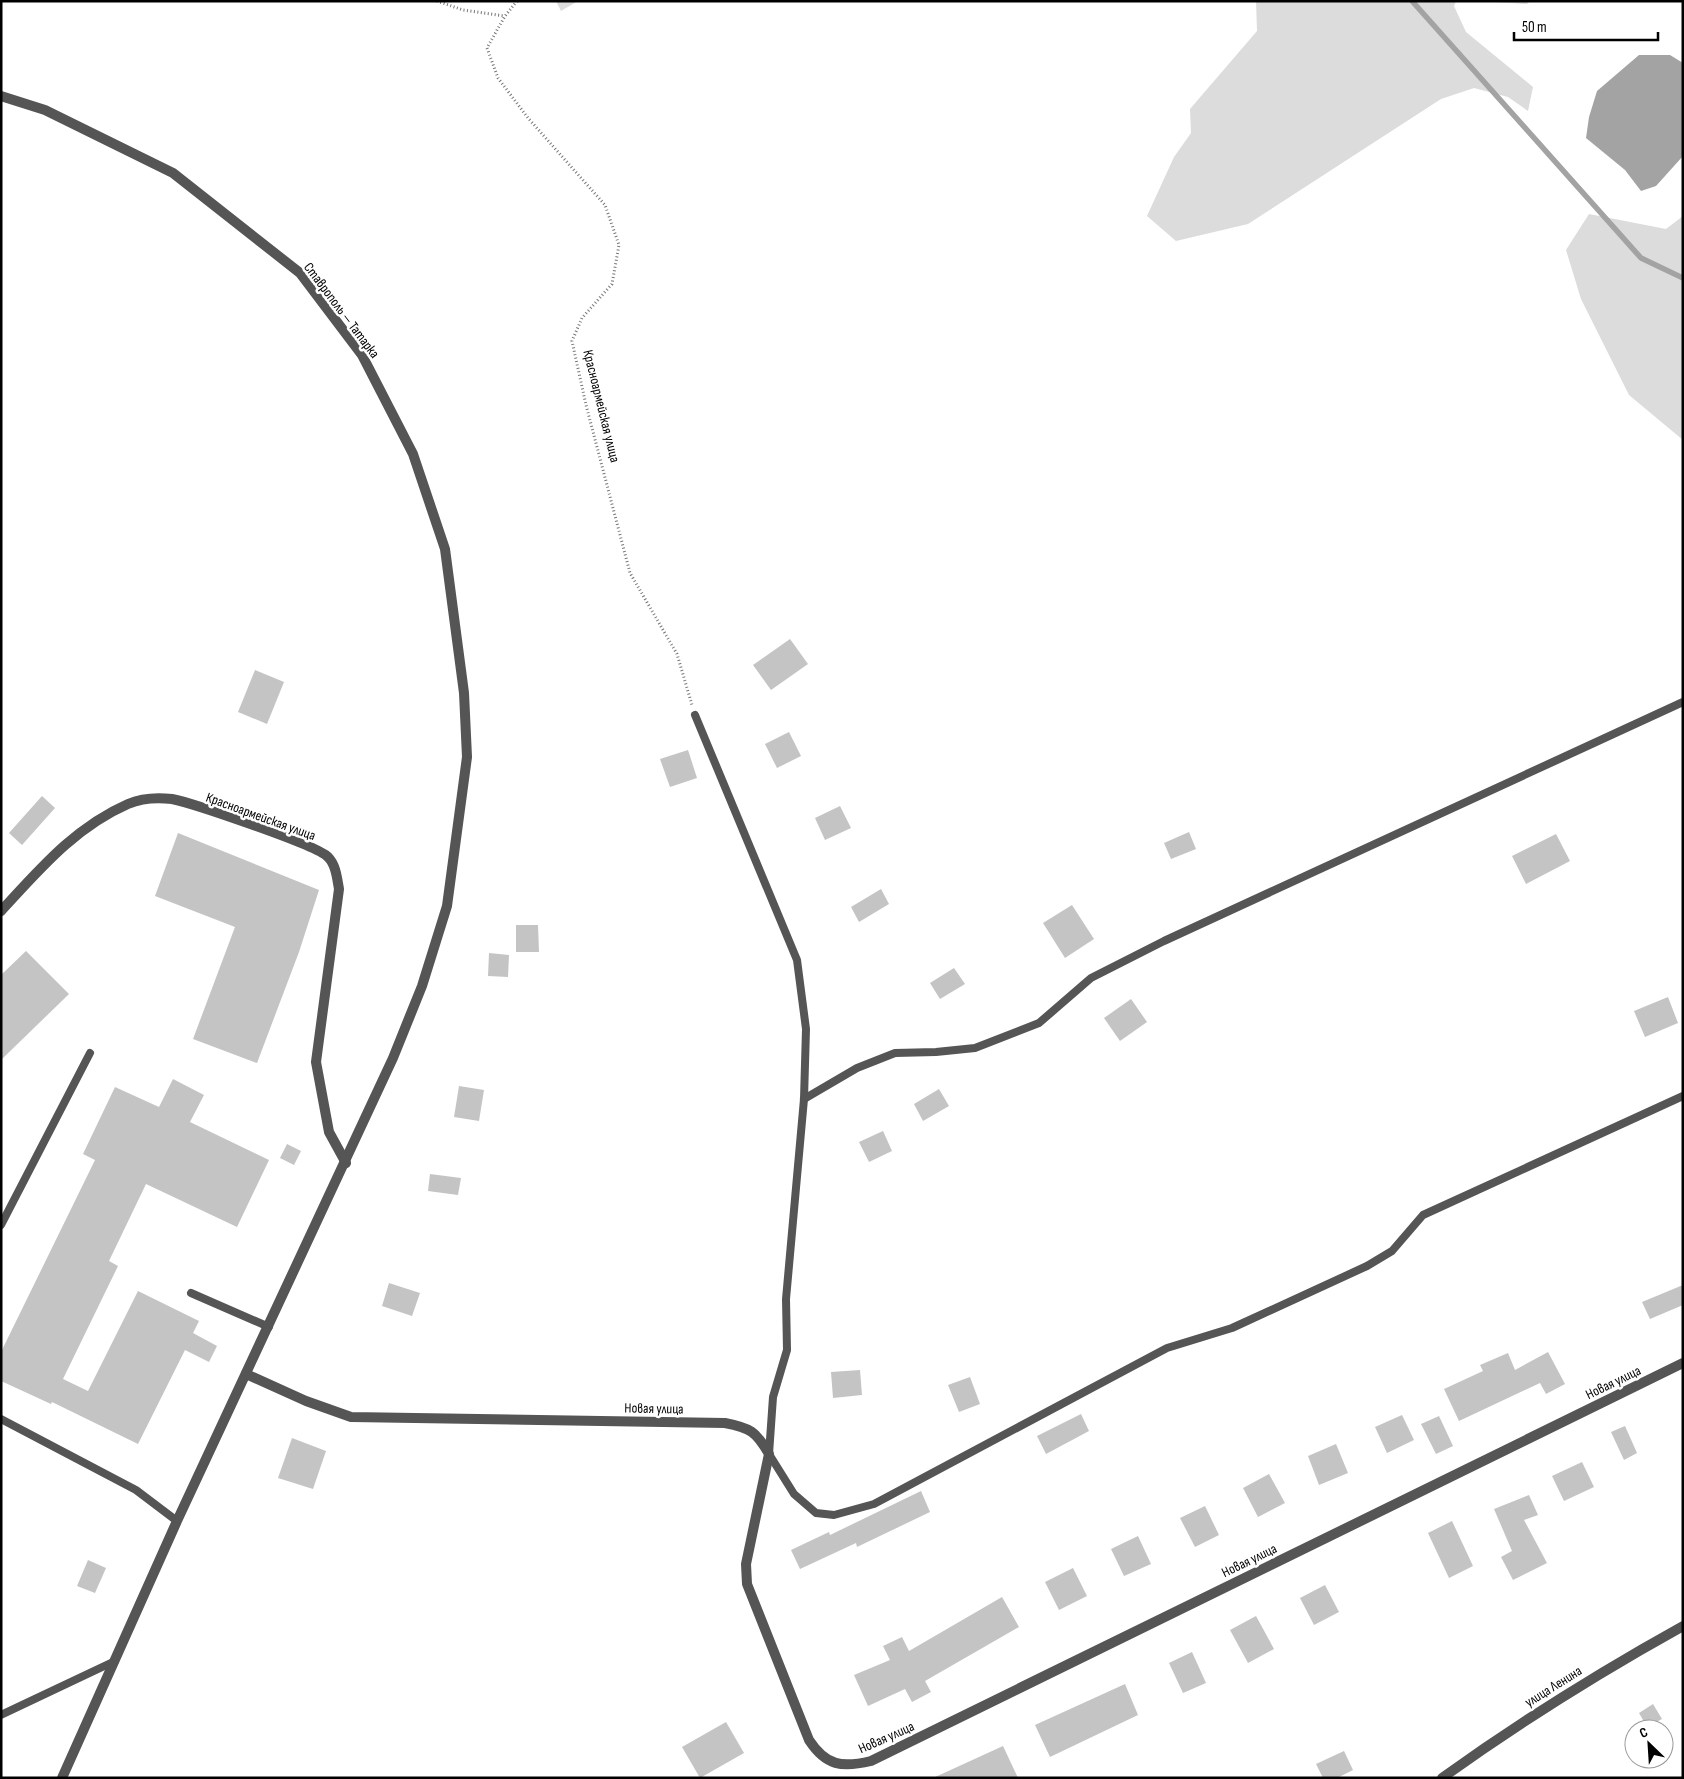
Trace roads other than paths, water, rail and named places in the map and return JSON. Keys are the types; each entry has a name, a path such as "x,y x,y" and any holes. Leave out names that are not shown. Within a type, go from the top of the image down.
{"street":[{"name":"Ставрополь — Татарка","path":"1,96 45,110 173,173 300,273 362,355 413,454 445,549 464,692 468,757 447,906 422,986 393,1058 346,1163 177,1521 62,1778"},
{"name":"Красноармейская улица","path":"1,911 60,846 94,822 127,804 146,798 173,800 304,843 328,856 336,872 339,889 316,1062 329,1132 346,1163"},
{"name":"Новая улица","path":"246,1374 306,1401 351,1417 725,1423 748,1427 761,1439 768,1454 746,1564 747,1584 809,1740 819,1756 849,1767 871,1761 1683,1363"},
{"name":"улица Ленина","path":"1442,1778 1514,1726 1626,1657 1683,1626"}],"lane":[{"path":"804,1099 857,1068 895,1052 936,1052 975,1048 1039,1023 1090,978 1164,941 1683,702"},
{"path":"695,715 797,960 806,1029 804,1099 787,1289 787,1350 773,1397 768,1454 794,1494 816,1512 834,1515 874,1504 1167,1348 1232,1328 1367,1266 1392,1251 1423,1215 1683,1096"},
{"path":"1,1225 90,1053"},
{"path":"191,1293 269,1326"},
{"path":"1,1419 136,1490 177,1521"},
{"path":"1,1715 115,1661"}],"waterway":[{"path":"1412,1 1641,258 1683,278"}]}
